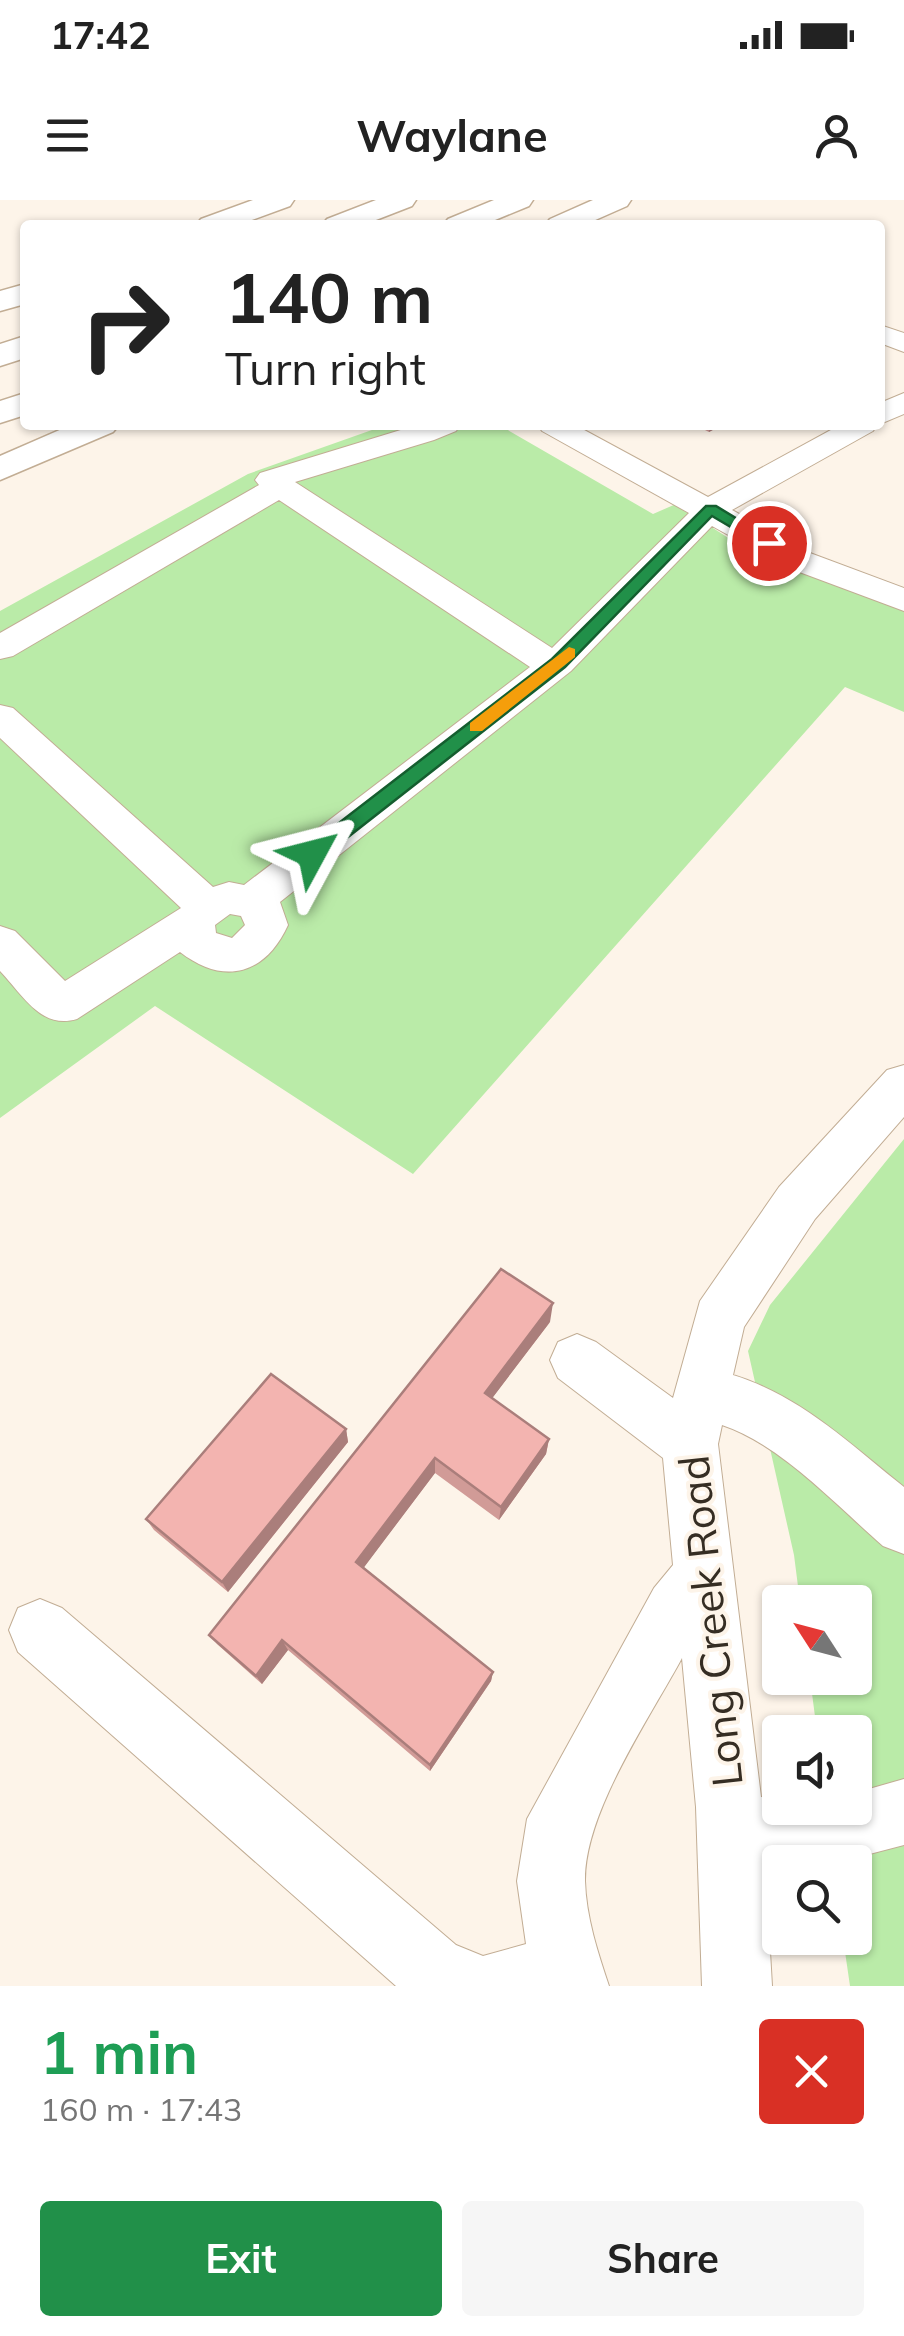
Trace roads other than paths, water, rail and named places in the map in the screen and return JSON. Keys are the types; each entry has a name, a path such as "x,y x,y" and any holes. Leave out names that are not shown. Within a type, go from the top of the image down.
{"main road":[{"path":"225,220 278,200"},
{"path":"351,220 402,200"},
{"path":"470,220 519,200"},
{"path":"571,220 617,200"},
{"path":"0,469 90,430"}],"street":[{"path":"433,430 271,480 554,666"},
{"path":"562,430 798,560 904,600"},
{"path":"199,914 192,932 202,949 213,954 238,954 260,942 266,934 266,915 252,901 554,666 711,509 853,430"},
{"path":"0,648 280,486"},
{"path":"0,717 199,914"},
{"path":"0,942 61,1006 199,914"},
{"name":"Long Creek Road","path":"737,1986 730,1829 704,1575 696,1418 719,1319 797,1204 904,1084"},
{"path":"577,1360 696,1418 755,1409 788,1429 904,1525"},
{"path":"574,1986 559,1938 551,1881 560,1819 675,1608 704,1575"},
{"path":"40,1630 434,1974 471,1986"},
{"path":"730,1829 812,1834 872,1825 904,1812"},
{"path":"495,1986 526,1978 549,1986"}]}
